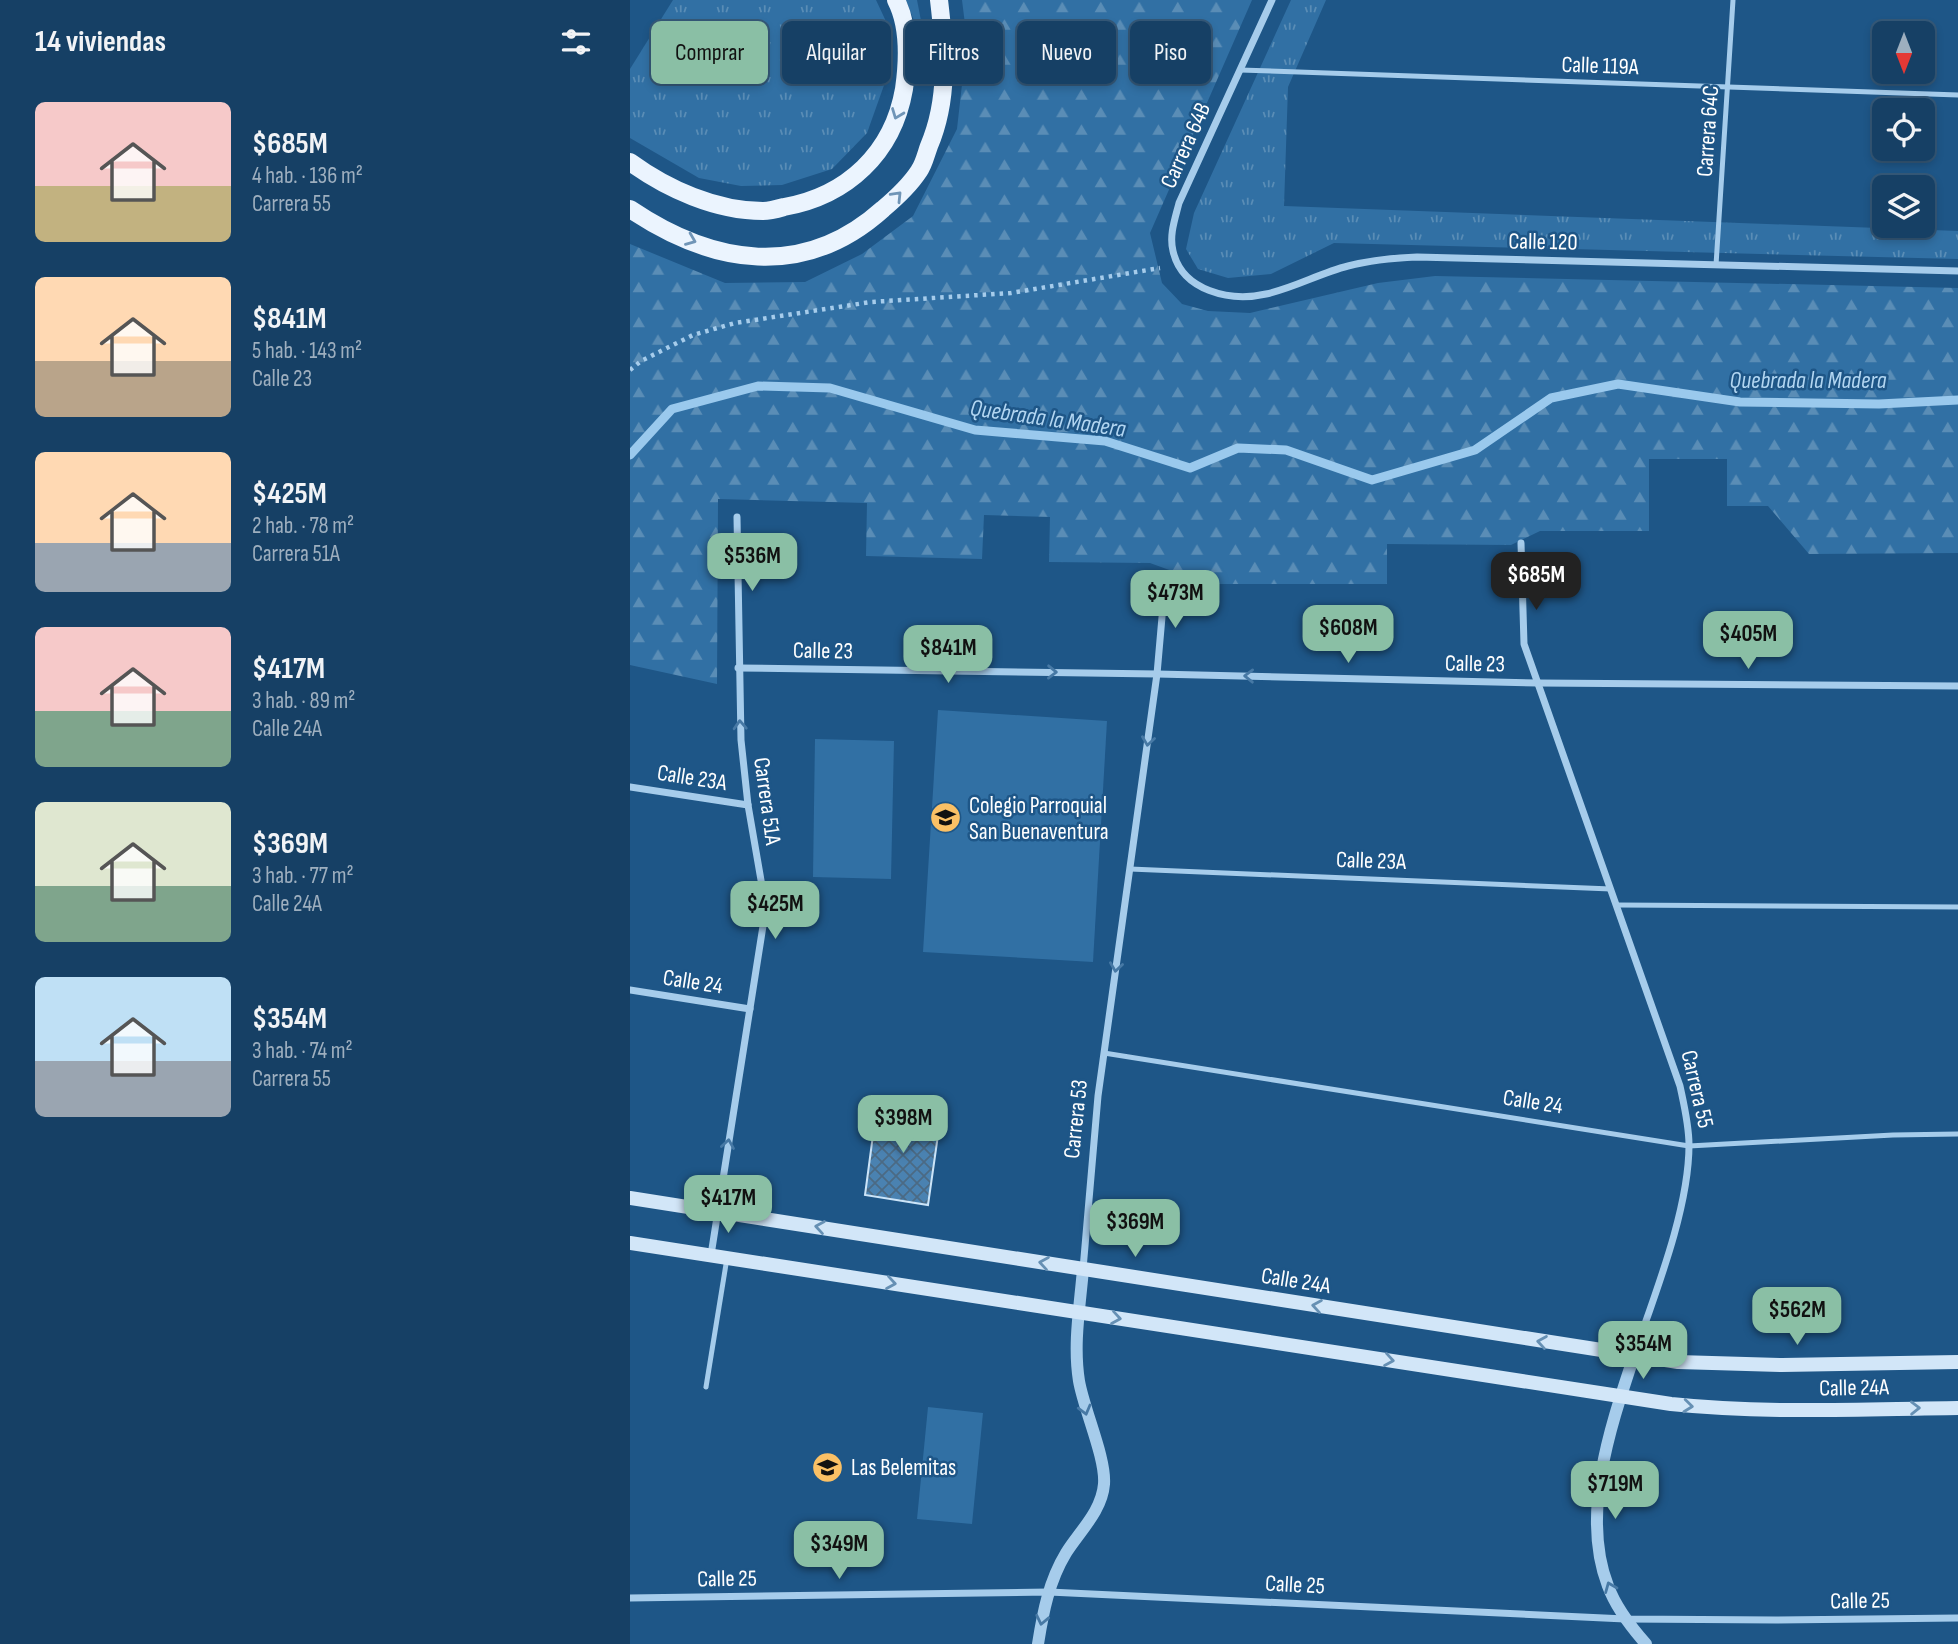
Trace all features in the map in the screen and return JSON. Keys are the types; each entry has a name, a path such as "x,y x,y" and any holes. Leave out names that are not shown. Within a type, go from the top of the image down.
{"main road":[{"path":"630,162 668,186 717,205 763,211 801,204 834,191 866,168 888,139 902,102 907,69 905,30 900,8 895,0"},
{"path":"630,209 679,235 718,251 753,257 792,257 832,244 865,225 897,197 920,170 934,134 943,102 945,45 939,0"},
{"name":"Calle 24A","path":"630,1198 1678,1362 1958,1362"},
{"name":"Calle 24A","path":"630,1243 1684,1406 1754,1410 1958,1408"}],"street":[{"name":"Carrera 64B","path":"1180,268 1173,250 1172,231 1179,203 1272,0"},
{"name":"Calle 120","path":"1180,268 1191,281 1209,292 1237,297 1265,295 1345,267 1382,259 1417,257 1958,271"},
{"name":"Carrera 51A","path":"711,1255 764,906 741,740 737,517"},
{"name":"Carrera 55","path":"1521,543 1524,644 1680,1086 1687,1118 1689,1146 1684,1196 1620,1396 1605,1450 1599,1490 1598,1534 1608,1586 1625,1619 1646,1644"},
{"name":"Carrera 53","path":"1038,1644 1049,1592 1066,1554 1095,1511 1104,1484 1103,1469 1084,1408 1079,1378 1079,1312 1095,1124 1157,674 1165,583"},
{"name":"Calle 23","path":"738,668 1538,683 1958,686"},
{"name":"Calle 23A","path":"630,787 748,805"},
{"name":"Calle 24","path":"630,990 750,1009"},
{"name":"Calle 25","path":"630,1598 1049,1592 1625,1619 1958,1618"}],"lane":[{"name":"Carrera 64C","path":"1716,265 1733,0"},
{"name":"Calle 119A","path":"1240,71 1958,95"},
{"name":"Calle 23A","path":"1130,869 1611,889"},
{"path":"1617,905 1958,907"},
{"name":"Calle 24","path":"1104,1053 1689,1146 1958,1134"},
{"path":"706,1387 727,1258"}],"path":[{"path":"630,370 641,361 693,335 735,323 871,302 1011,293 1156,268 1180,268"}],"green space":[{"path":"673,0 876,0 886,21 782,21 782,84 884,84 867,133 832,169 782,185 741,186 699,178 630,138 630,69 651,35 651,84 768,84 768,21 660,21"},
{"path":"906,0 917,0 921,21 914,21"},
{"path":"962,0 1252,0 1150,233 1162,283 1182,304 1208,311 1250,313 1378,283 1435,276 1958,288 1958,553 1809,554 1768,506 1727,506 1727,459 1649,459 1649,531 1540,531 1511,545 1387,544 1387,584 1208,584 1150,563 1049,562 1050,517 984,515 982,559 866,556 867,503 718,499 717,684 630,665 630,244 725,283 805,282 862,254 913,216 957,129 962,84 1003,84 1003,21 965,21"},
{"path":"1291,0 1326,0 1288,87 1284,206 1872,228 1872,238 1935,238 1935,230 1958,231 1958,259 1334,243 1271,274 1228,278 1198,269 1186,249 1194,213"},
{"path":"938,710 1107,721 1093,962 923,952"},
{"path":"815,739 894,741 891,879 813,877"},
{"path":"928,1407 983,1413 972,1524 917,1519"}],"building":[{"path":"877,1105 941,1114 928,1205 865,1195"}],"waterway":[{"name":"Quebrada la Madera","path":"630,455 672,409 758,386 830,388 975,430 1105,441 1190,468 1238,448 1286,450 1372,480 1475,450 1551,398 1618,384 1740,402 1879,404 1958,400"}],"place":[{"name":"Colegio Parroquial San Buenaventura","path":"946,818"},
{"name":"Las Belemitas","path":"828,1467"}]}
